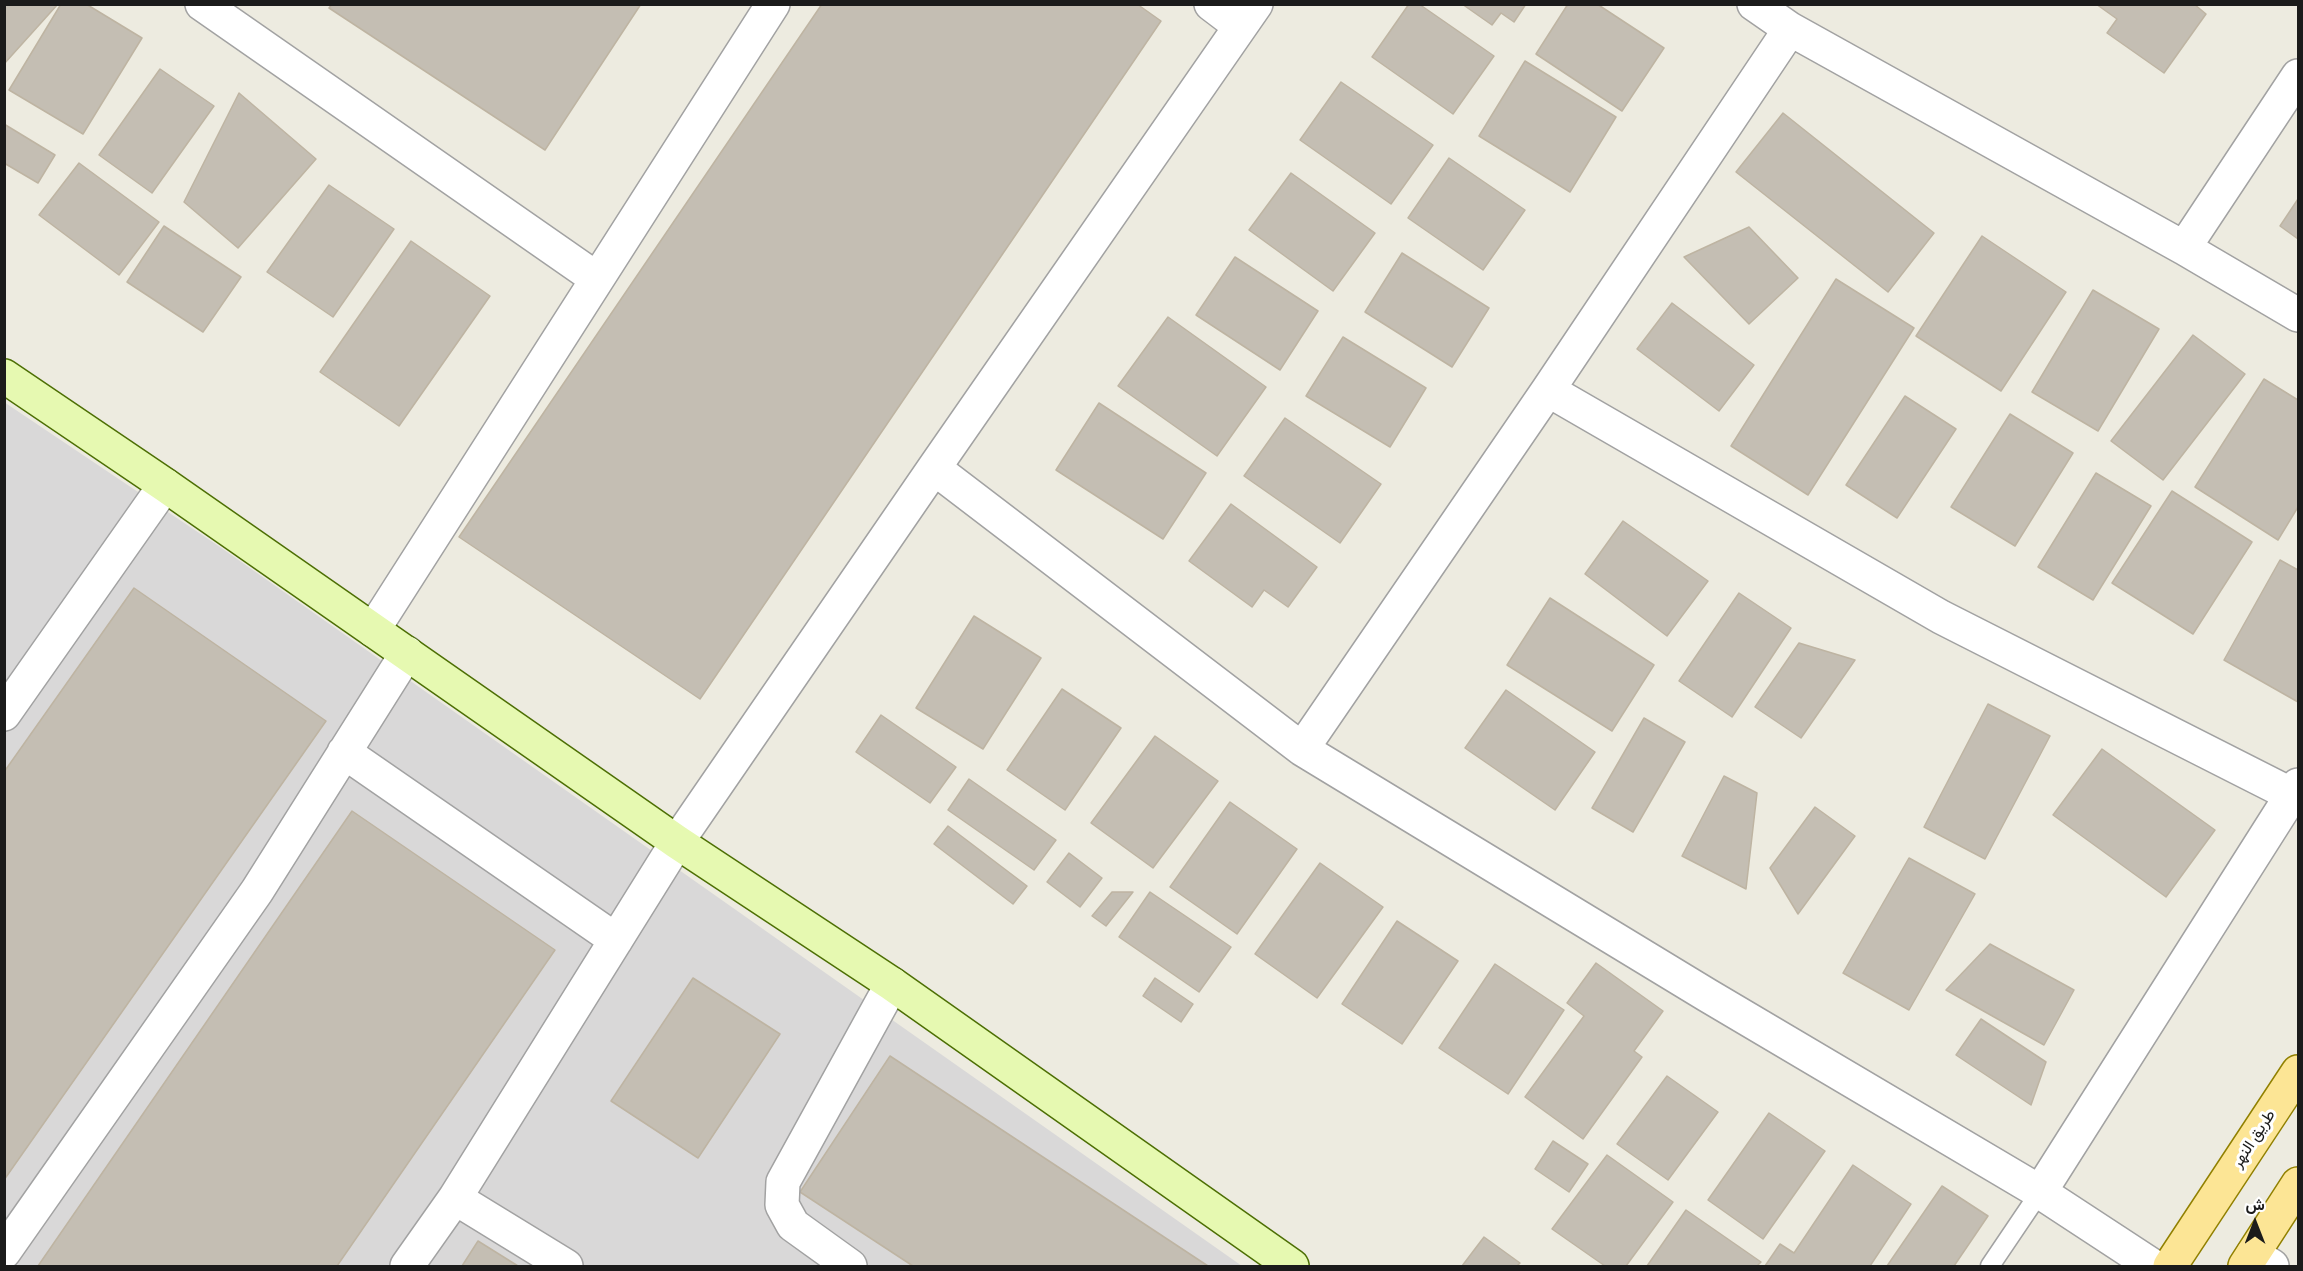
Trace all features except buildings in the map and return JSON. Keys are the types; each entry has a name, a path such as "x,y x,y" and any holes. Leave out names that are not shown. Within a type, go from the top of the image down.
{"main road":[{"path":"4,376 165,485 677,842 892,984 1292,1266"},
{"name":"طريق النهر","path":"2170,1266 2298,1072"},
{"path":"2257,1262 2298,1184"}],"street":[{"path":"202,4 597,279"},
{"path":"373,630 773,4"},
{"path":"407,1266 455,1198 677,842 1248,15 1211,4"},
{"path":"1754,4 1790,29 2184,248 2298,315"},
{"path":"1302,750 1548,390 1790,29"},
{"path":"2184,248 2298,76"},
{"path":"1548,390 1941,617 2296,793 2040,1192"},
{"path":"934,468 1302,750 1707,995 2040,1192 2153,1266"},
{"path":"6,709 165,485"},
{"path":"4,1252 257,891 407,653"},
{"path":"344,752 616,940"},
{"path":"830,1261 793,1225 782,1205 783,1182 892,984"},
{"path":"455,1198 566,1266"}],"lane":[{"path":"1990,1266 2040,1192"}],"shaded area":[{"path":"4,402 220,547 1242,1266 5,1266"}]}
